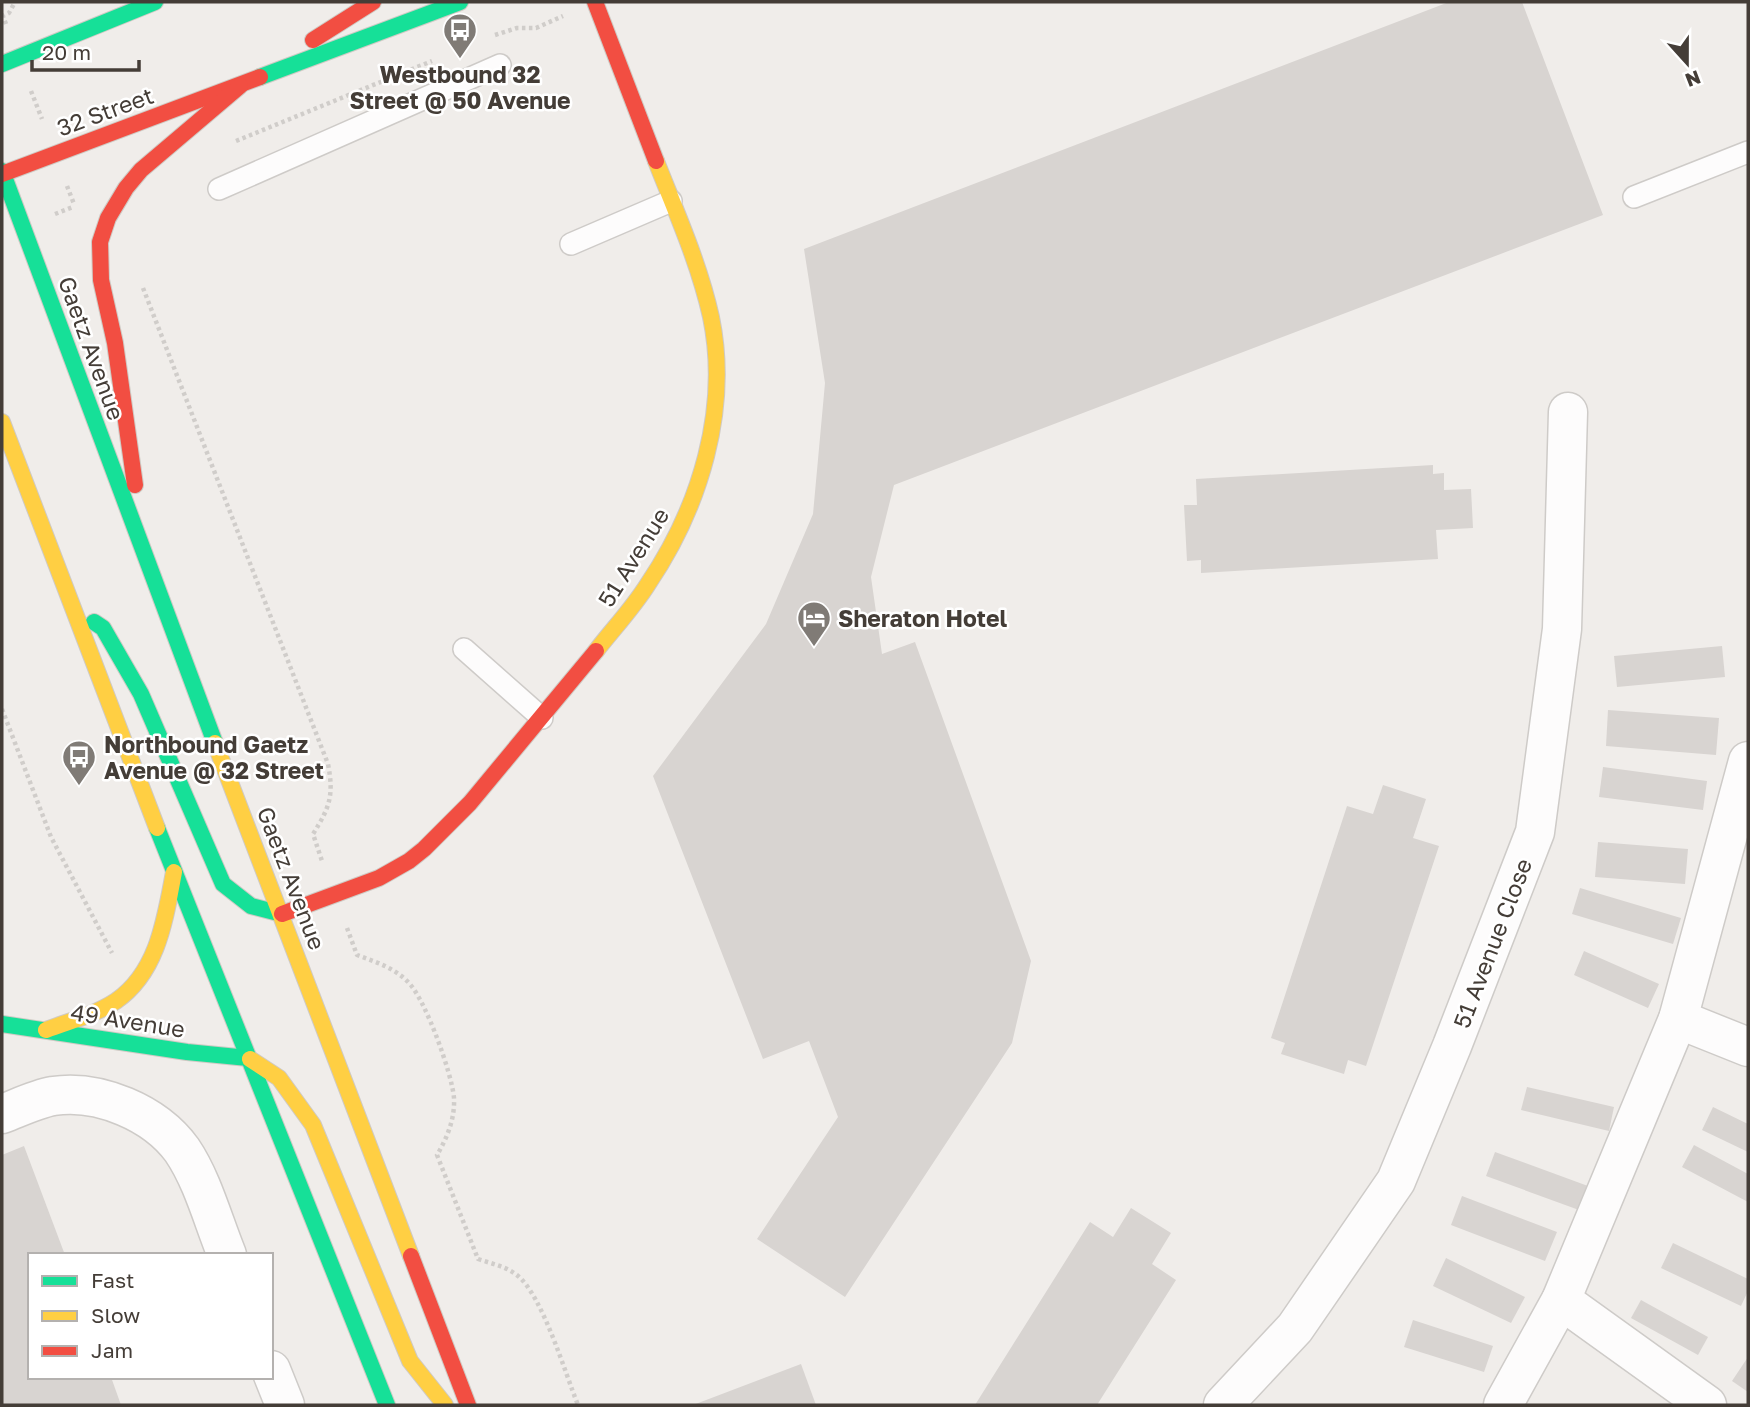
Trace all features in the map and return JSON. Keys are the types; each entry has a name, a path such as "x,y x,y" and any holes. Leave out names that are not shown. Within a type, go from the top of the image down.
{"main road":[{"path":"2,64 155,2"},
{"path":"144,556 115,343 101,280 100,242 108,218 126,188 141,170 240,86 373,2"},
{"name":"32 Street","path":"2,173 460,2"},
{"name":"51 Avenue","path":"282,914 386,875 432,842 542,718 634,603 686,518 699,484 710,442 715,408 713,330 693,257 595,2"},
{"name":"Gaetz Avenue","path":"2,173 144,556 468,1405"},
{"path":"2,422 174,872 387,1405"},
{"path":"73,607 103,628 141,694 223,884 251,906 282,914"},
{"path":"46,1030 114,1002 138,983 157,948 174,872"},
{"name":"49 Avenue","path":"2,1024 187,1052 248,1058"},
{"path":"248,1058 267,1066 292,1093 313,1125 410,1361 444,1405"}],"street":[{"name":"51 Avenue Close","path":"1223,1405 1295,1328 1396,1181 1535,832 1562,629 1568,412"},
{"path":"1503,1405 1561,1300 1678,1019 1748,761"},
{"path":"1678,1019 1748,1047"},
{"path":"2,1114 52,1097 86,1095 149,1119 163,1129 181,1150 193,1170 226,1253"},
{"path":"1561,1300 1707,1405"},
{"path":"273,1375 285,1405"}],"lane":[{"path":"219,189 500,65"},
{"path":"1634,197 1748,152"},
{"path":"572,244 671,201"},
{"path":"464,649 542,718"}],"path":[{"path":"15,2 9,13 2,16 69,192"},
{"path":"141,282 328,764 332,788 330,802 313,834 357,955 379,963 410,983 427,1013 449,1072 454,1099 447,1137 437,1155 463,1224 478,1259 506,1268 530,1290 541,1310 578,1405"},
{"path":"2,709 51,837 116,960"}],"building":[{"name":"Sheraton Hotel","path":"1449,2 1522,2 1603,215 894,485 871,577 882,654 915,642 1031,961 1012,1043 845,1297 757,1239 838,1117 809,1041 763,1059 653,776 766,624 813,514 825,383 804,249"},
{"path":"1433,465 1433,474 1444,473 1444,490 1471,489 1473,528 1436,530 1438,559 1201,573 1201,560 1187,561 1184,505 1197,505 1196,479"},
{"path":"1722,646 1725,677 1617,687 1614,656"},
{"path":"1608,710 1719,718 1716,755 1606,746"},
{"path":"1603,767 1707,781 1703,810 1599,797"},
{"path":"1383,785 1426,799 1413,838 1439,846 1366,1066 1348,1060 1344,1074 1281,1054 1285,1043 1271,1038 1347,806 1373,814"},
{"path":"1598,842 1688,849 1685,884 1595,877"},
{"path":"1580,888 1681,918 1673,944 1572,914"},
{"path":"1584,951 1659,984 1648,1008 1574,975"},
{"path":"1527,1087 1614,1107 1609,1131 1521,1110"},
{"path":"1713,1107 1748,1124 1748,1152 1702,1130"},
{"path":"1694,1145 1748,1174 1748,1202 1682,1167"},
{"path":"24,1146 64,1253 28,1253 28,1379 112,1379 121,1405 3,1405 2,1155"},
{"path":"1495,1152 1588,1186 1579,1210 1486,1176"},
{"path":"1462,1196 1557,1232 1545,1261 1451,1225"},
{"path":"1131,1208 1171,1233 1152,1264 1176,1280 1097,1405 975,1405 1090,1222 1113,1237"},
{"path":"1673,1243 1748,1279 1748,1291 1741,1306 1661,1268"},
{"path":"1446,1258 1525,1297 1511,1323 1433,1286"},
{"path":"1641,1300 1708,1337 1698,1355 1631,1318"},
{"path":"1413,1320 1493,1346 1484,1372 1404,1347"},
{"path":"1748,1357 1748,1392 1732,1381"},
{"path":"801,1364 816,1405 693,1405"}],"traffic: fast":[{"path":"2,64 155,2"},
{"path":"260,77 460,2"},
{"path":"2,171 215,743"},
{"path":"94,622 103,628 141,694 223,884 251,906 282,914"},
{"path":"157,828 387,1405"},
{"path":"2,1024 187,1052 248,1058"}],"traffic: slow":[{"path":"596,651 636,602 682,523 696,490 713,422 716,352 711,317 694,257 656,161"},
{"path":"2,422 157,828"},
{"path":"215,743 411,1256"},
{"path":"46,1030 108,1006 130,989 142,975 163,926 174,872"},
{"path":"250,1059 279,1078 313,1125 410,1361 445,1405"}],"traffic: jam":[{"path":"313,40 373,2"},
{"path":"595,2 656,161"},
{"path":"2,174 260,77"},
{"path":"135,485 115,343 101,280 100,242 108,218 126,188 141,170 240,86"},
{"path":"282,914 379,878 424,849 470,803 596,651"},
{"path":"411,1256 468,1405"}],"place":[{"name":"Westbound 32 Street @ 50 Avenue","path":"460,60"},
{"name":"Sheraton Hotel","path":"814,648"},
{"name":"Northbound Gaetz Avenue @ 32 Street","path":"79,787"}]}
